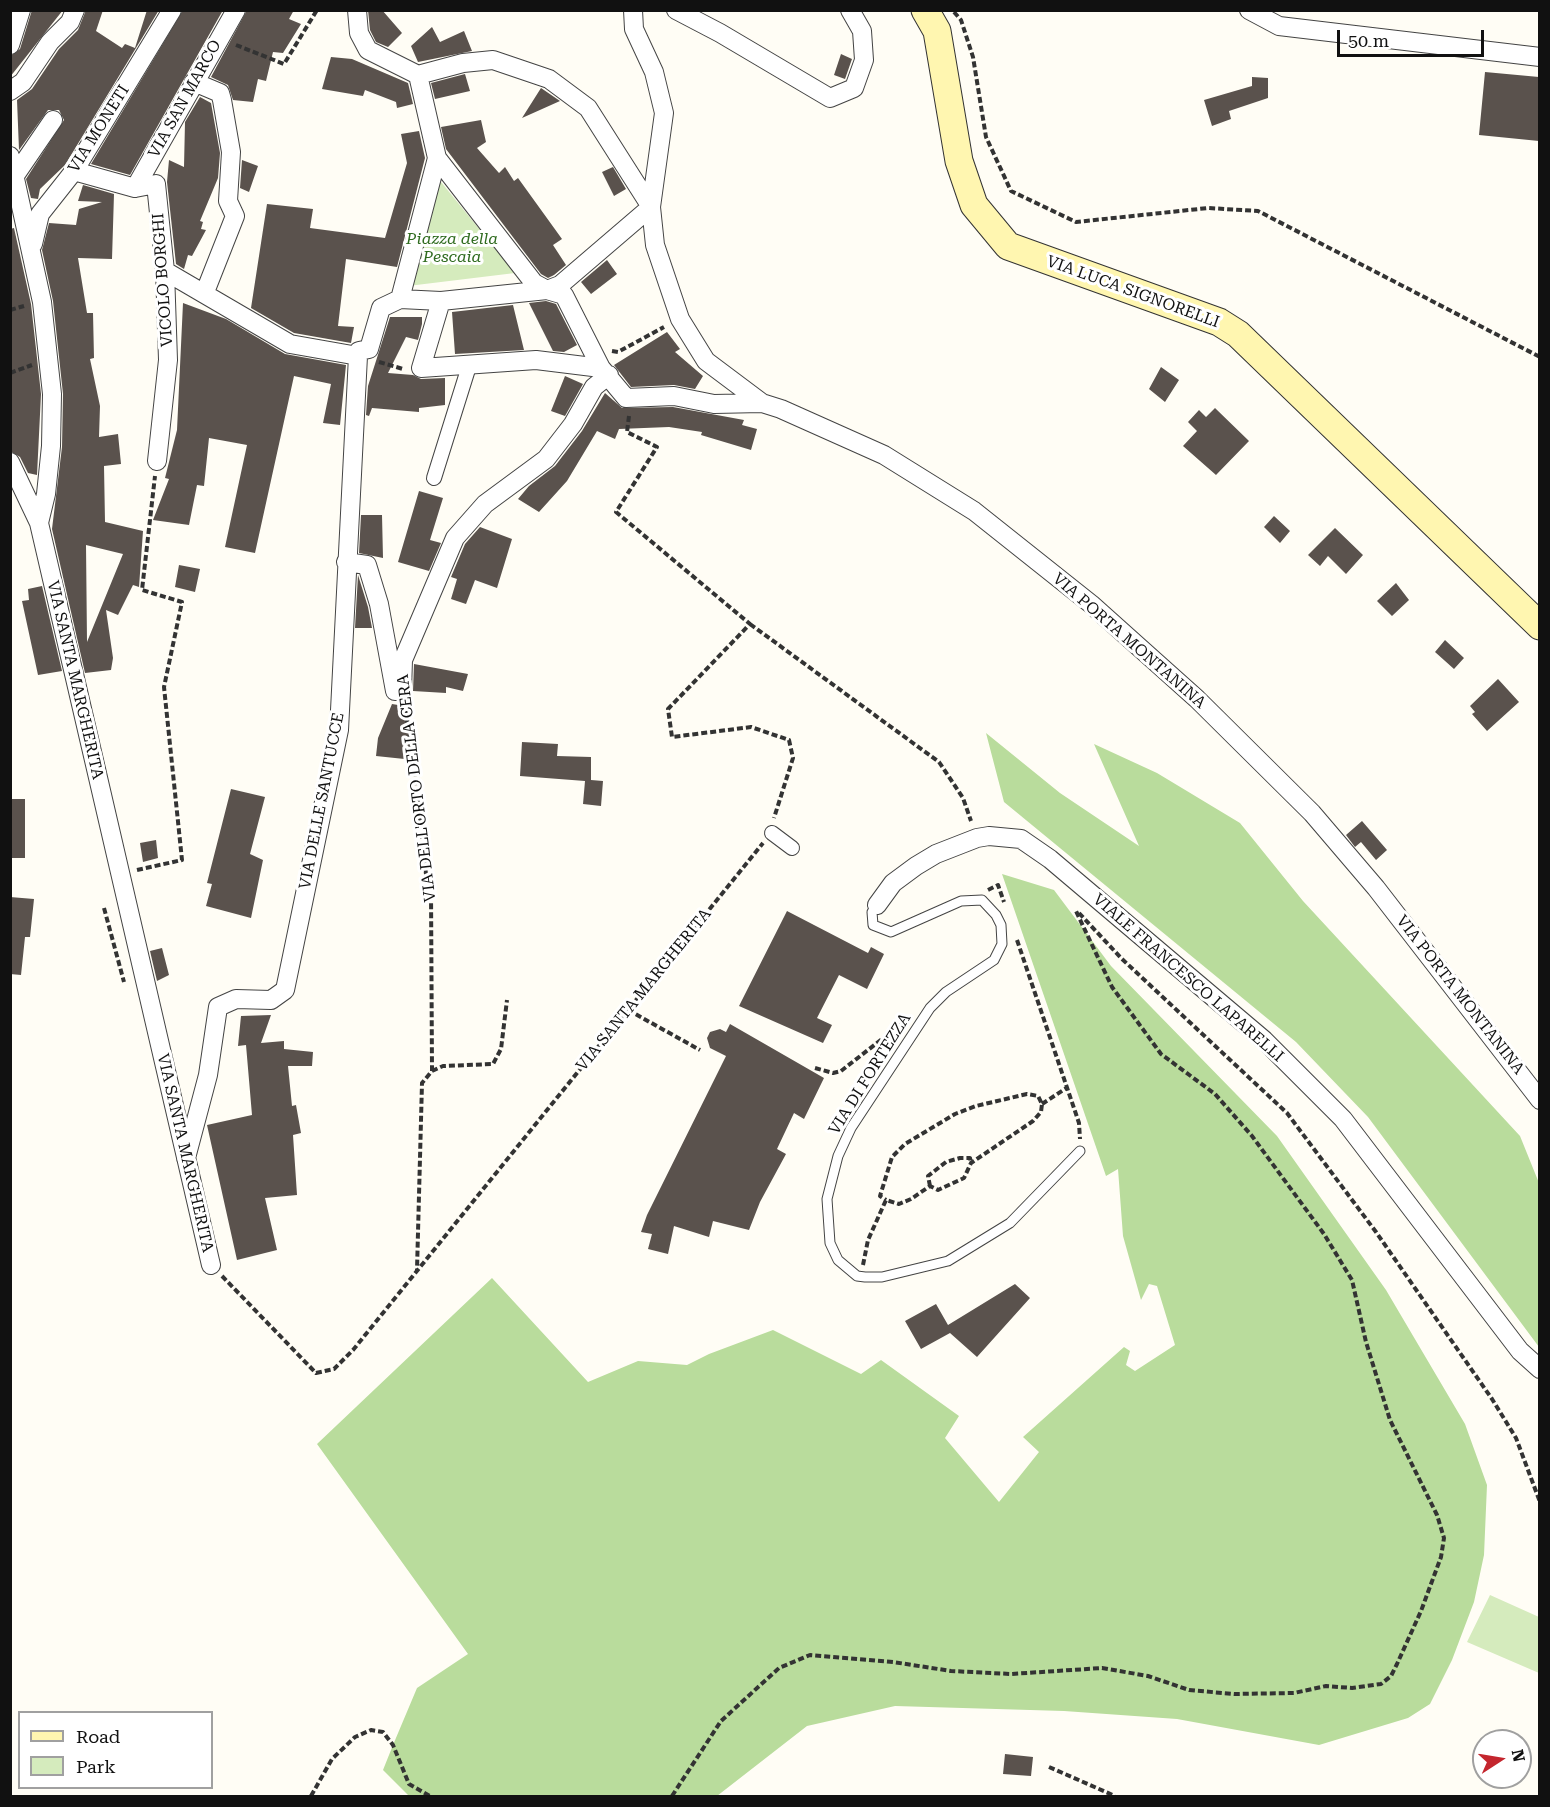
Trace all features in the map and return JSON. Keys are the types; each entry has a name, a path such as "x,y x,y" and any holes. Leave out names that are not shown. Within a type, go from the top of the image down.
{"main road":[{"name":"VIA LUCA SIGNORELLI","path":"925,10 938,31 959,161 974,205 1008,246 1208,318 1238,334 1539,626"}],"street":[{"path":"10,45 21,10"},
{"path":"10,91 23,82 50,42 70,22 75,10"},
{"name":"VIA MONETI","path":"32,249 40,214 74,171 172,10"},
{"name":"VIA SAN MARCO","path":"135,188 236,10"},
{"path":"357,10 359,33 368,50 418,75 463,63 493,60 549,79 588,108 651,207"},
{"path":"633,10 634,29 654,72 664,113 651,207 655,245 680,319 706,361 762,403"},
{"path":"676,10 720,33 830,98 854,88 864,60 862,31 850,10"},
{"path":"1249,10 1279,26 1539,57"},
{"path":"418,75 437,158 534,283 564,295 605,372 626,398"},
{"path":"194,82 220,93 231,152 228,201 235,216 205,292"},
{"path":"14,177 53,120"},
{"path":"10,156 42,302 52,394 51,446 46,494 39,523"},
{"path":"400,299 437,158"},
{"name":"VICOLO BORGHI","path":"74,171 135,188 156,184 165,271 168,360 157,461"},
{"path":"165,271 205,292 290,344 358,356 359,351 369,349 381,308 400,299 441,301 547,290 560,285 651,207"},
{"path":"441,301 421,368 536,360 605,372"},
{"name":"VIA DELLE SANTUCCE","path":"186,1158 208,1075 218,1007 236,999 271,1000 285,990 339,730 358,356"},
{"path":"434,478 470,363"},
{"name":"VIA DELL'ORTO DELLA CERA","path":"402,691 403,660 455,538 485,504 546,459 573,424 605,372"},
{"name":"VIA PORTA MONTANINA","path":"626,398 674,396 714,404 762,403 820,424 884,455 974,510 1091,604 1188,691 1312,813 1376,888 1539,1100"},
{"name":"VIA SANTA MARGHERITA","path":"10,462 39,523 211,1265"},
{"path":"346,562 367,565 379,604 395,691 402,691"},
{"path":"772,833 792,848"},
{"name":"VIALE FRANCESCO LAPARELLI","path":"877,904 893,883 916,866 936,854 977,838 989,836 1021,839 1050,859 1264,1040 1343,1119 1520,1351 1539,1370"}],"lane":[{"name":"VIA DI FORTEZZA","path":"857,1276 838,1260 830,1242 827,1199 838,1156 851,1128 930,1008 946,992 994,960 1002,944 1001,925 991,907 982,900 971,898 891,932 873,925 872,912 877,904"},
{"path":"857,1276 882,1277 948,1260 1010,1223 1080,1152"}],"path":[{"path":"220,37 254,54 284,64 317,10"},
{"path":"953,10 961,20 973,57 986,137 1011,191 1076,222 1208,208 1258,211 1539,357"},
{"path":"590,346 618,352 680,319"},
{"path":"358,356 401,369 421,368"},
{"path":"626,398 630,408 627,432 657,447 616,512 750,624 939,762 963,798 977,838"},
{"path":"147,868 182,860 164,687 182,602 142,590 157,461"},
{"path":"750,624 668,710 672,737 751,727 789,740 793,758 772,833"},
{"name":"VIA DELL'ORTO DELLA CERA","path":"402,691 414,760 427,884 431,890 432,1071 422,1083 417,1271"},
{"name":"VIA SANTA MARGHERITA","path":"211,1265 316,1373 334,1369 417,1271 772,833"},
{"path":"672,1797 721,1721 779,1668 810,1655 893,1662 951,1671 1011,1674 1102,1668 1148,1676 1189,1689 1234,1694 1294,1694 1326,1686 1352,1688 1381,1684 1391,1676 1407,1643 1441,1557 1444,1538 1437,1515 1390,1420 1366,1342 1352,1280 1324,1234 1252,1136 1215,1094 1161,1054 1112,987 1070,899"},
{"path":"1075,909 1122,959 1287,1113 1376,1232 1492,1398 1516,1438 1539,1502"},
{"path":"1014,931 1079,1123 1080,1152"},
{"path":"432,1071 443,1066 493,1064 501,1049 507,1000"},
{"path":"628,1010 700,1050"},
{"path":"816,1068 834,1073 841,1071 900,1023 909,1021 918,1026"},
{"path":"1042,1104 1068,1087"},
{"path":"1026,1094 1038,1096 1042,1104 1041,1112 1027,1126 971,1163 964,1178 938,1190 930,1186 899,1204 880,1196 891,1157 905,1144 935,1125 976,1106 1026,1094"},
{"path":"930,1186 928,1176 946,1162 970,1158 971,1163"},
{"path":"857,1276 864,1262 868,1240 886,1200"},
{"path":"311,1797 332,1759 355,1737 371,1730 382,1732 393,1745 409,1784 430,1797"},
{"path":"1049,1767 1115,1797"}],"green space":[{"name":"Piazza della Pescaia","path":"437,177 515,273 408,286"},
{"path":"986,733 1060,793 1139,846 1094,744 1157,773 1240,823 1303,901 1520,1136 1539,1183 1539,1347 1368,1117 1296,1042 1004,802"},
{"path":"1002,874 1054,890 1111,966 1277,1136 1386,1290 1465,1424 1487,1485 1484,1555 1474,1602 1452,1660 1430,1704 1408,1718 1319,1745 1177,1719 1064,1711 895,1706 807,1726 717,1796 409,1796 383,1770 393,1745 417,1688 468,1654 317,1444 492,1278 588,1382 638,1361 687,1365 709,1354 773,1330 861,1374 881,1360 959,1416 945,1438 999,1502 1039,1452 1023,1437 1124,1347 1130,1351 1126,1365 1135,1371 1175,1345 1157,1286 1149,1284 1141,1300 1123,1236 1118,1169 1106,1176"},
{"path":"1490,1595 1539,1617 1539,1673 1467,1642"}],"building":[{"path":"32,10 63,10 10,77 10,56 20,49"},
{"path":"86,10 103,10 96,31 122,48 125,44 135,48 147,10 159,10 65,165 40,189 38,199 31,198 26,179 64,120 59,110 48,110 19,150 17,100 32,89 59,49 78,30"},
{"path":"183,10 223,10 130,175 91,164"},
{"path":"247,10 294,10 289,19 301,24 283,53 273,52 266,81 258,79 253,102 233,100 228,85 211,77"},
{"path":"368,10 382,10 402,33 388,47 376,42 370,30"},
{"path":"432,27 440,42 464,31 472,51 418,62 411,46"},
{"path":"841,54 852,59 845,79 834,75"},
{"path":"331,57 352,59 408,83 413,104 397,108 396,102 365,90 363,96 322,89"},
{"path":"1485,72 1539,77 1539,141 1479,135"},
{"path":"465,74 470,91 435,99 431,83"},
{"path":"1252,77 1268,78 1268,98 1229,111 1231,119 1212,126 1204,100 1252,86"},
{"path":"541,88 560,101 522,118"},
{"path":"200,97 211,103 220,153 218,178 200,221 203,222 201,229 206,230 192,256 188,255 184,269 176,264 167,182 169,160 184,167 185,122"},
{"path":"481,120 486,142 477,148 499,173 505,167 514,181 518,178 562,239 553,245 566,265 548,278 541,274 446,149 441,127"},
{"path":"419,131 425,158 397,267 346,259 338,326 354,327 351,343 294,333 251,308 267,204 313,209 310,228 385,238 407,163 401,134"},
{"path":"242,160 258,166 249,192 240,188"},
{"path":"613,167 626,189 614,196 602,172"},
{"path":"83,185 114,194 112,259 78,258 87,313 93,313 94,358 90,359 100,406 99,437 118,434 121,464 104,466 105,522 143,531 139,587 133,585 118,615 106,610 113,658 111,670 85,673 52,529 62,447 63,394 53,301 42,250 49,223 76,225 79,209 102,202 78,201","holes":["86,545 123,554 87,642"]},
{"path":"14,228 31,304 41,394 37,475 28,473 20,457 10,451 10,229"},
{"path":"607,260 617,274 591,294 581,282"},
{"path":"546,301 556,304 577,345 564,352 553,351 529,303"},
{"path":"183,303 226,319 285,354 346,365 340,425 323,423 331,384 294,376 255,553 225,547 247,445 209,438 204,486 197,485 189,525 153,520 169,479 165,478 177,430"},
{"path":"513,305 524,350 455,354 452,312"},
{"path":"390,317 422,317 422,324 418,340 406,337 388,373 413,375 421,379 445,378 445,405 419,408 419,412 372,408 369,416 366,415 368,386"},
{"path":"667,332 680,349 675,352 703,376 695,389 674,385 631,387 614,365"},
{"path":"1161,367 1179,380 1165,402 1149,389"},
{"path":"565,376 583,384 565,416 551,411"},
{"path":"605,393 622,408 673,407 744,420 742,425 757,429 751,450 701,435 702,432 669,427 619,429 615,439 597,431 567,481 539,512 518,499 529,486 555,466 582,431"},
{"path":"1215,408 1249,441 1216,475 1183,446 1197,431 1188,422 1199,410 1206,417"},
{"path":"419,491 443,498 430,540 441,543 429,571 398,562"},
{"path":"361,515 382,515 383,558 359,553"},
{"path":"1274,516 1290,531 1280,543 1264,527"},
{"path":"480,527 512,539 497,588 475,580 466,604 451,599 457,579 451,577 465,544"},
{"path":"1335,528 1363,555 1346,574 1328,556 1320,566 1308,555"},
{"path":"179,565 200,569 195,592 175,587"},
{"path":"358,575 368,607 372,628 355,628"},
{"path":"1396,583 1409,600 1392,616 1377,601"},
{"path":"42,586 62,671 38,675 22,601 29,600 28,589"},
{"path":"1445,640 1464,658 1454,669 1435,652"},
{"path":"414,664 468,674 463,691 446,687 446,693 413,691"},
{"path":"1498,679 1519,702 1487,731 1472,714 1475,712 1470,706"},
{"path":"392,704 404,706 414,760 376,756 378,738"},
{"path":"522,742 558,744 557,756 591,757 591,780 603,781 601,806 583,804 585,781 520,776"},
{"path":"231,789 265,797 250,854 263,860 251,918 206,906 212,884 207,883"},
{"path":"10,799 25,799 25,858 10,858"},
{"path":"1362,821 1387,850 1376,860 1361,842 1355,847 1346,835"},
{"path":"156,840 158,858 143,862 140,843"},
{"path":"10,897 34,899 30,937 25,937 21,975 10,974"},
{"path":"787,911 868,953 871,947 884,954 867,989 839,975 817,1018 832,1025 823,1043 739,1006"},
{"path":"162,948 169,975 157,981 150,951"},
{"path":"271,1015 261,1043 284,1041 284,1049 313,1052 312,1066 288,1066 292,1106 296,1105 301,1133 293,1135 297,1195 265,1198 277,1250 237,1260 207,1125 252,1115 246,1045 238,1046 241,1016"},
{"path":"730,1024 824,1078 804,1119 794,1113 777,1149 786,1154 760,1202 749,1230 713,1221 709,1237 674,1226 668,1254 648,1249 652,1234 641,1232 647,1215 726,1056 710,1048 707,1038 710,1032 720,1029 726,1032"},
{"path":"1015,1284 1030,1298 977,1357 950,1333 921,1349 905,1321 936,1304 948,1325"},
{"path":"1005,1754 1033,1757 1031,1776 1003,1774"}]}
